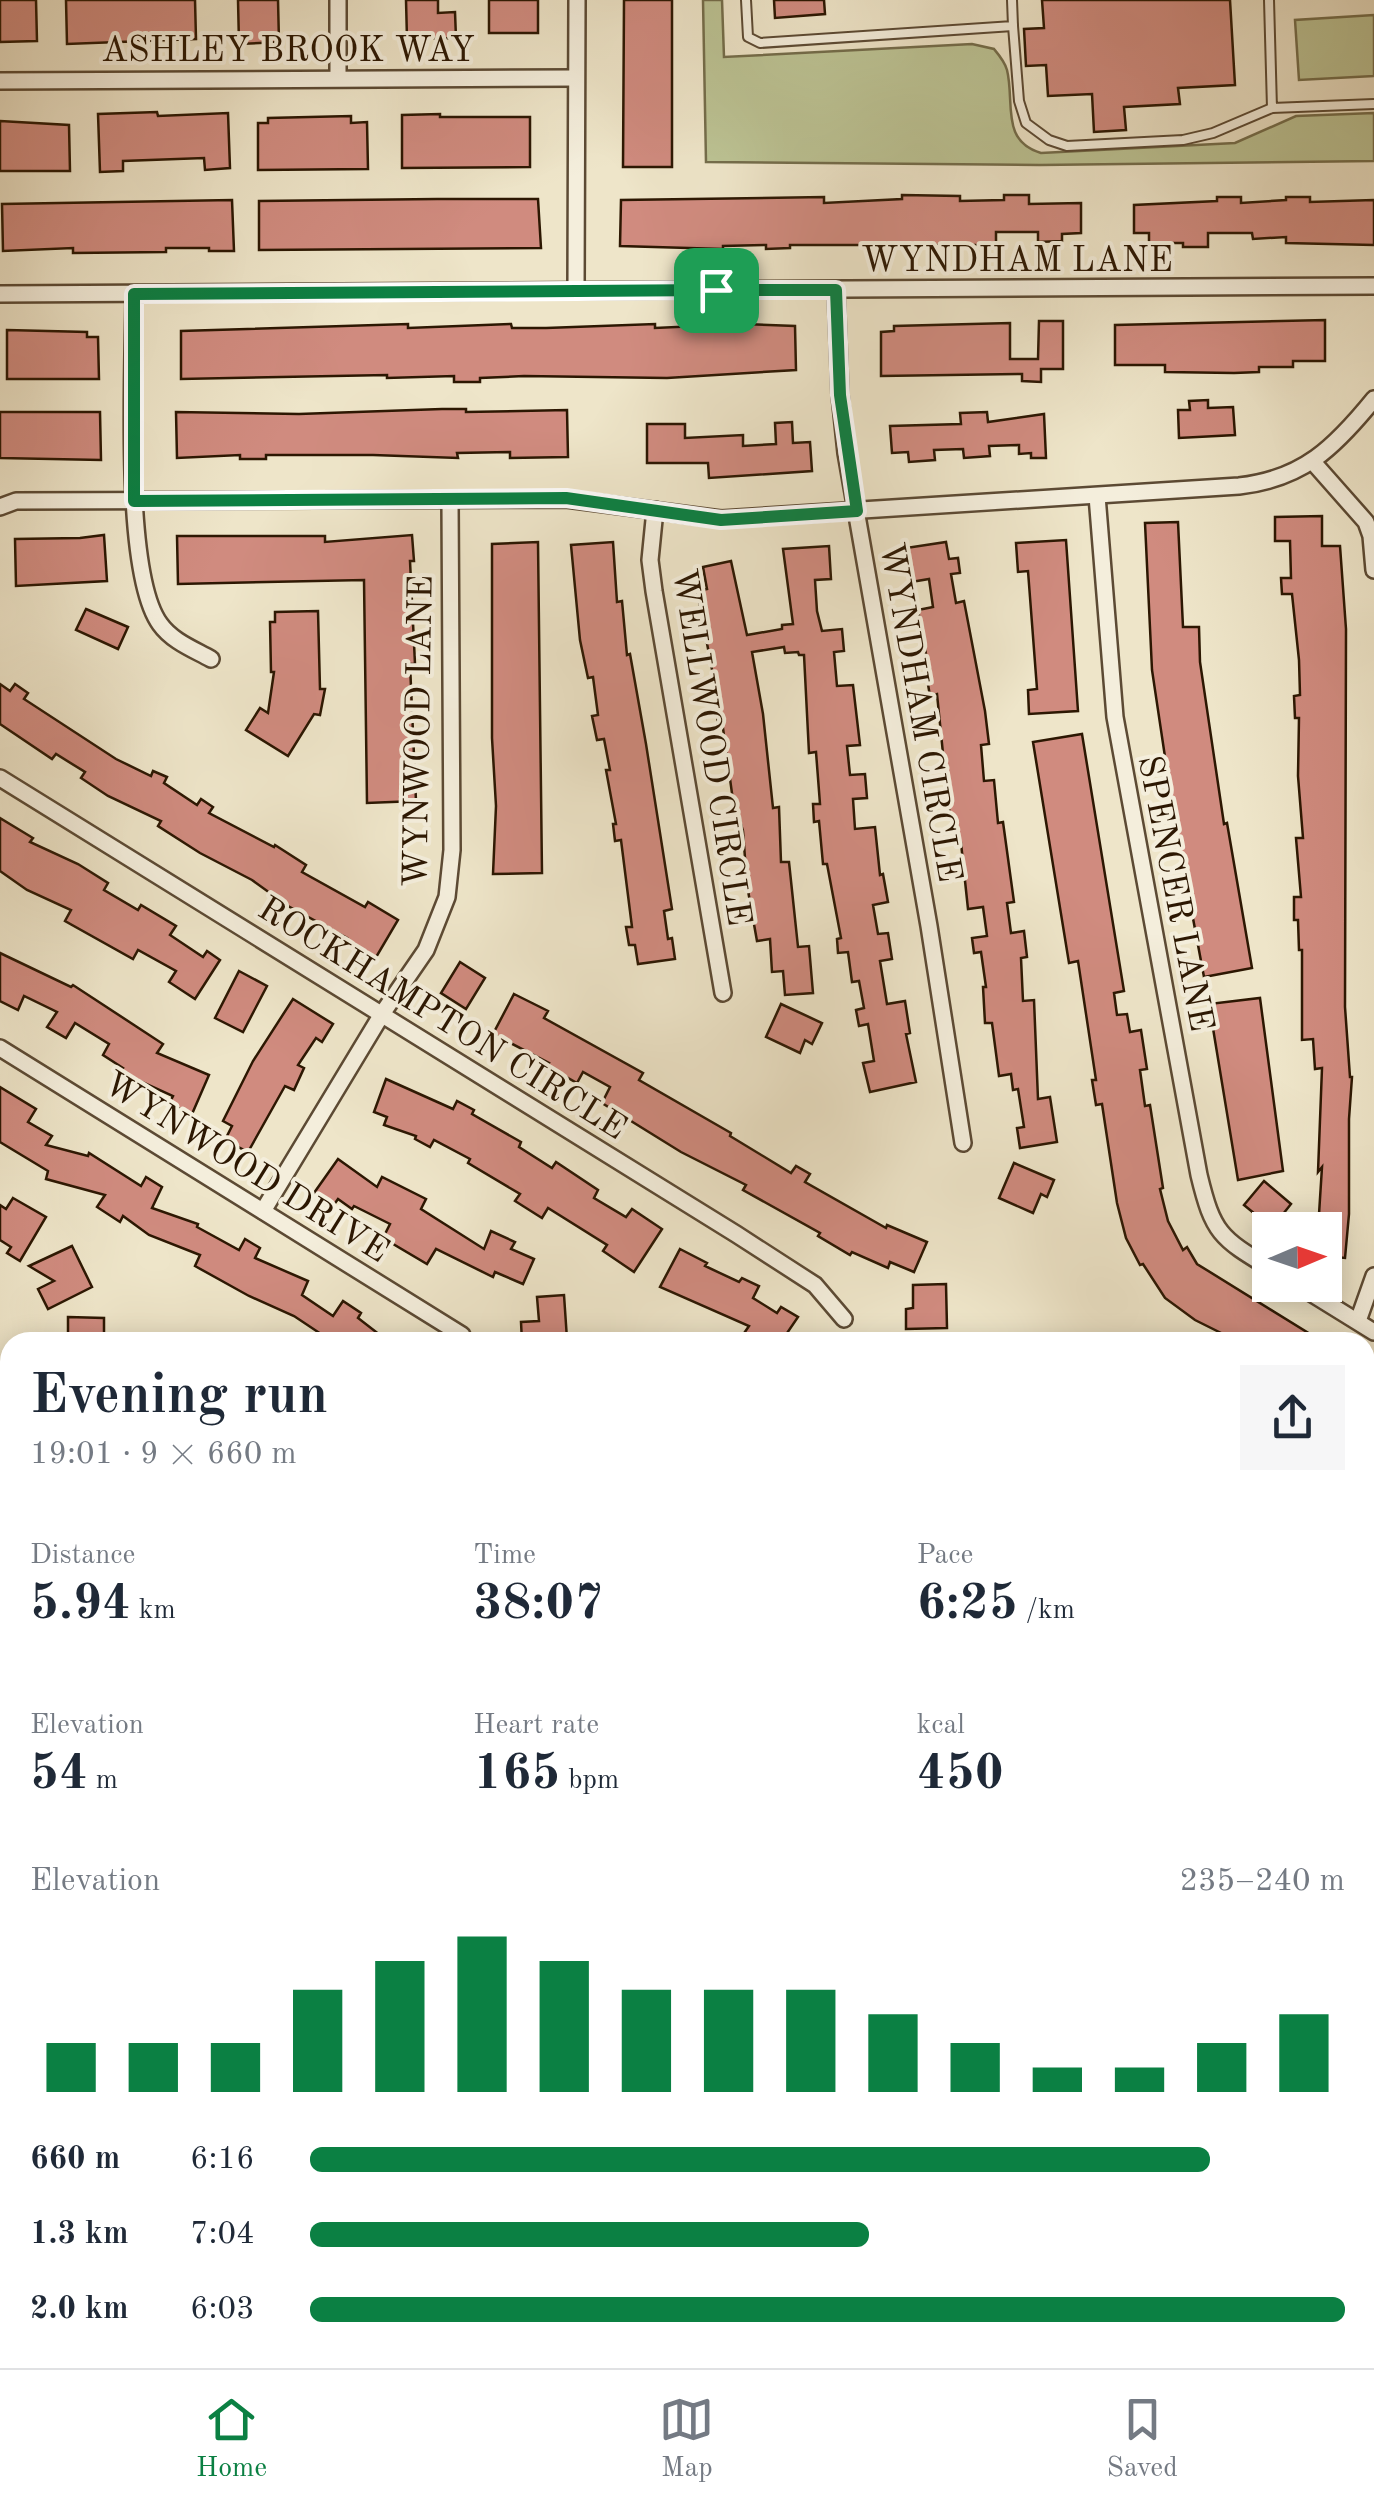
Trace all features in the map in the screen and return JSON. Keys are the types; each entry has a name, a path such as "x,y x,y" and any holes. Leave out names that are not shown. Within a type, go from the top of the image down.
{"street":[{"path":"338,0 338,78"},
{"path":"576,290 577,0"},
{"name":"ASHLEY BROOK WAY","path":"0,81 576,78"},
{"name":"WYNDHAM LANE","path":"0,294 1374,286"},
{"name":"WYNDHAM CIRCLE","path":"836,290 840,395 857,511 963,1142"},
{"path":"134,294 134,501 142,576 154,616 175,639 210,659"},
{"path":"0,507 16,502 566,498 721,520 1245,486 1280,479 1313,462 1374,399"},
{"path":"1313,462 1366,522 1374,570"},
{"name":"SPENCER LANE","path":"1097,496 1114,718 1199,1175 1207,1209 1220,1234 1252,1256"},
{"name":"WYNWOOD LANE","path":"263,1211 382,1014 426,950 440,918 450,876 450,501"},
{"name":"WELLWOOD CIRCLE","path":"654,510 650,560 654,591 723,993"},
{"name":"ROCKHAMPTON CIRCLE","path":"0,778 800,1275 825,1294 844,1319"},
{"name":"WYNWOOD DRIVE","path":"0,1048 457,1332"},
{"path":"1358,1322 1374,1276"},
{"path":"1326,1302 1374,1332"}],"lane":[{"path":"746,0 748,37 760,43 1013,26"},
{"path":"1012,0 1018,101 1026,123 1049,140 1067,146 1183,140 1213,133 1272,108 1374,104"},
{"path":"1269,0 1272,108"}],"green space":[{"path":"703,0 722,0 724,57 972,44 994,49 1007,70 1014,130 1028,147 1041,153 1235,143 1296,116 1374,113 1374,161 1040,165 706,162"},
{"path":"1374,15 1374,76 1299,80 1295,20"}],"building":[{"path":"0,0 36,0 37,41 0,42"},
{"path":"66,0 195,0 196,39 67,44"},
{"path":"238,0 278,0 279,42 239,44"},
{"path":"406,0 438,0 438,13 455,12 456,38 407,39"},
{"path":"489,0 538,0 538,33 489,33"},
{"path":"624,0 672,0 672,167 623,167"},
{"path":"774,0 824,0 825,14 775,18"},
{"path":"1042,0 1230,0 1235,85 1178,88 1180,104 1124,107 1126,130 1094,132 1092,94 1048,96 1046,65 1026,66 1024,29 1044,28"},
{"path":"157,112 158,116 228,113 230,168 205,170 204,158 123,161 123,171 100,172 98,114"},
{"path":"402,115 530,117 530,167 402,168"},
{"path":"351,116 351,123 367,122 368,169 258,170 258,123 268,123 268,118"},
{"path":"0,121 69,125 70,171 0,171"},
{"path":"902,195 960,196 960,201 1029,195 1029,204 1081,203 1081,233 1062,234 1062,241 1038,242 1038,232 996,232 996,245 790,245 766,249 766,245 723,249 620,246 621,200 824,197 824,203 902,199"},
{"path":"1217,197 1241,197 1241,203 1286,197 1310,197 1310,202 1374,200 1374,245 1286,243 1286,237 1253,239 1252,233 1208,233 1208,247 1183,247 1183,243 1149,243 1149,233 1134,233 1134,205 1217,201"},
{"path":"538,199 541,248 259,250 259,201"},
{"path":"232,200 234,251 3,251 2,204"},
{"path":"1325,320 1325,361 1293,361 1293,367 1259,367 1259,372 1234,373 1165,372 1165,365 1115,365 1115,325"},
{"path":"1039,321 1063,321 1063,369 1041,369 1041,382 1022,381 1022,374 881,376 881,332 894,331 894,326 1010,323 1010,359 1038,359"},
{"path":"408,324 408,328 511,324 512,328 795,326 796,370 667,378 524,376 480,378 480,382 454,382 454,376 387,375 181,379 181,331"},
{"path":"7,330 87,332 87,337 98,337 99,379 7,379"},
{"path":"1208,400 1208,408 1233,407 1235,435 1179,438 1178,410 1190,410 1189,401"},
{"path":"567,410 568,457 510,458 510,452 457,453 458,458 177,458 176,412 299,414"},
{"path":"0,412 100,412 101,460 0,458"},
{"path":"987,412 988,422 1044,414 1046,458 1019,454 1019,445 989,446 990,456 964,458 963,449 934,450 935,460 909,462 908,452 892,453 890,426 961,424 960,413"},
{"path":"792,422 793,443 810,442 812,471 709,478 708,463 647,463 647,424 685,424 685,438 743,435 743,446 776,444 775,423"},
{"path":"1322,516 1322,546 1340,546 1346,629 1345,1007 1352,1077 1345,1258 1342,1212 1319,1212 1322,1068 1315,1069 1313,1039 1302,1040 1302,950 1298,920 1294,920 1294,897 1301,897 1296,838 1303,838 1299,718 1295,718 1294,696 1300,695 1299,660 1292,594 1282,594 1281,578 1291,578 1290,541 1275,541 1275,517"},
{"path":"1178,522 1183,627 1199,627 1200,662 1224,824 1227,823 1252,968 1204,977 1152,670 1145,523"},
{"path":"104,535 107,581 16,586 15,539"},
{"path":"412,535 415,664 410,664 416,801 367,803 364,580 178,584 177,536 325,536 325,542"},
{"path":"1066,540 1078,711 1029,714 1028,690 1037,689 1028,571 1018,572 1016,543"},
{"path":"538,542 542,873 493,874 496,806 492,544"},
{"path":"613,542 617,602 622,601 627,655 630,654 646,744 672,909 664,911 675,959 638,964 635,945 629,945 626,927 632,927 621,840 615,841 616,824 606,770 610,770 604,739 597,740 592,716 598,715 593,677 588,678 580,640 571,545"},
{"path":"946,542 949,559 958,558 960,573 951,574 956,603 964,601 985,711 989,744 981,745 984,781 994,780 998,823 1003,822 1014,902 1007,903 1011,933 1024,931 1027,957 1021,958 1023,1001 1034,1000 1038,1099 1050,1097 1057,1142 1020,1148 1017,1128 1024,1127 1018,1089 1013,1090 1011,1074 999,1076 992,1023 985,1023 986,987 981,952 974,953 972,938 987,936 983,907 968,909 961,843 955,843 948,803 937,694 930,696 924,661 927,660 918,610 933,607 929,579 911,582 906,548"},
{"path":"829,546 831,579 815,580 817,611 822,631 842,629 844,651 834,652 837,686 853,685 860,745 847,746 850,775 865,774 867,798 853,799 855,829 875,827 880,875 883,874 888,902 873,905 878,934 888,933 892,959 880,961 887,1004 905,1001 910,1033 906,1034 916,1082 870,1092 863,1063 874,1061 868,1024 859,1026 856,1010 864,1008 859,981 852,982 848,952 838,953 837,939 841,938 827,864 823,864 819,821 814,822 813,804 820,804 816,752 809,753 804,655 785,653 784,647 752,652 773,808 779,807 781,862 789,862 798,947 809,946 813,993 785,995 783,971 772,972 770,939 757,941 743,831 738,814 735,815 697,591 707,589 703,567 731,561 747,635 782,629 782,625 793,624 783,549"},
{"path":"86,609 128,627 118,649 76,630"},
{"path":"318,611 320,689 325,689 320,715 314,714 288,756 246,730 260,708 268,713 274,672 270,622 275,622 275,612"},
{"path":"0,684 10,691 15,684 28,693 24,699 116,759 151,776 153,771 167,777 164,783 197,805 201,799 213,807 209,813 306,865 302,872 365,907 368,902 398,920 375,959 345,941 347,938 158,826 161,821 108,796 81,778 85,772 56,754 52,759 0,724"},
{"path":"1082,734 1124,991 1114,993 1117,1015 1127,1014 1130,1032 1141,1030 1147,1069 1140,1070 1145,1106 1150,1105 1168,1221 1183,1250 1187,1247 1197,1264 1252,1298 1252,1302 1258,1302 1307,1332 1219,1332 1165,1298 1140,1265 1126,1238 1102,1104 1096,1105 1092,1080 1096,1080 1078,961 1069,963 1033,742"},
{"path":"0,818 33,838 30,842 108,883 104,890 138,910 141,905 176,926 170,935 203,957 207,951 220,960 195,999 169,982 176,971 138,950 133,959 65,921 71,910 27,890 0,871"},
{"path":"0,953 73,985 163,1044 157,1053 209,1075 192,1114 169,1104 173,1096 140,1081 138,1084 120,1072 123,1068 103,1055 109,1044 75,1023 66,1038 47,1027 57,1012 24,996 18,1010 0,1001"},
{"path":"460,962 485,978 466,1009 441,993"},
{"path":"239,971 267,986 243,1032 215,1018"},
{"path":"514,994 548,1011 544,1018 643,1073 639,1080 731,1133 730,1136 791,1173 796,1166 810,1174 805,1182 886,1228 887,1225 927,1242 914,1272 890,1262 888,1268 852,1252 850,1255 818,1236 820,1233 743,1190 746,1185 681,1152 602,1103 610,1087 583,1072 577,1083 547,1066 549,1063 493,1034"},
{"path":"1260,998 1283,1171 1238,1180 1209,1004"},
{"path":"293,999 333,1024 322,1042 316,1038 298,1065 304,1068 294,1090 285,1086 248,1152 225,1140 232,1126 223,1121 253,1061"},
{"path":"781,1004 822,1023 812,1044 805,1040 800,1053 766,1037"},
{"path":"386,1079 453,1109 457,1101 474,1110 472,1114 521,1142 519,1147 552,1168 556,1162 598,1190 594,1198 626,1217 632,1209 662,1229 634,1272 603,1251 607,1245 548,1208 542,1218 515,1201 520,1194 468,1163 470,1159 434,1140 430,1147 416,1136 384,1125 387,1117 374,1112"},
{"path":"0,1087 36,1109 28,1122 52,1136 46,1145 88,1156 89,1153 141,1186 146,1177 162,1187 152,1208 198,1224 197,1227 239,1250 245,1239 260,1248 255,1258 308,1281 302,1295 333,1316 343,1301 361,1313 358,1318 376,1332 318,1332 195,1266 200,1255 149,1235 123,1216 120,1222 97,1207 105,1195 46,1179 48,1171 0,1142"},
{"path":"338,1159 377,1187 382,1177 426,1199 421,1209 484,1249 491,1231 515,1242 511,1249 534,1259 523,1284 495,1272 493,1277 436,1249 427,1264 383,1238 390,1224 338,1199 333,1206 314,1193"},
{"path":"1014,1163 1054,1180 1047,1197 1041,1194 1033,1213 999,1198"},
{"path":"1264,1181 1291,1204 1285,1212 1253,1212 1244,1205"},
{"path":"13,1198 46,1217 20,1261 7,1253 11,1247 0,1240 0,1205 6,1209"},
{"path":"72,1246 92,1287 48,1309 38,1289 54,1281 29,1266"},
{"path":"680,1249 739,1282 742,1278 759,1286 753,1298 777,1313 781,1307 798,1317 788,1332 745,1332 749,1326 660,1287"},
{"path":"946,1284 947,1328 906,1329 906,1309 913,1308 913,1285"},
{"path":"564,1295 567,1332 522,1332 521,1322 539,1321 537,1297"},
{"path":"68,1317 104,1318 104,1332 68,1332"}],"route":[{"path":"716,290 836,290 840,395 857,511 721,520 566,498 134,501 134,294 716,290"}]}
